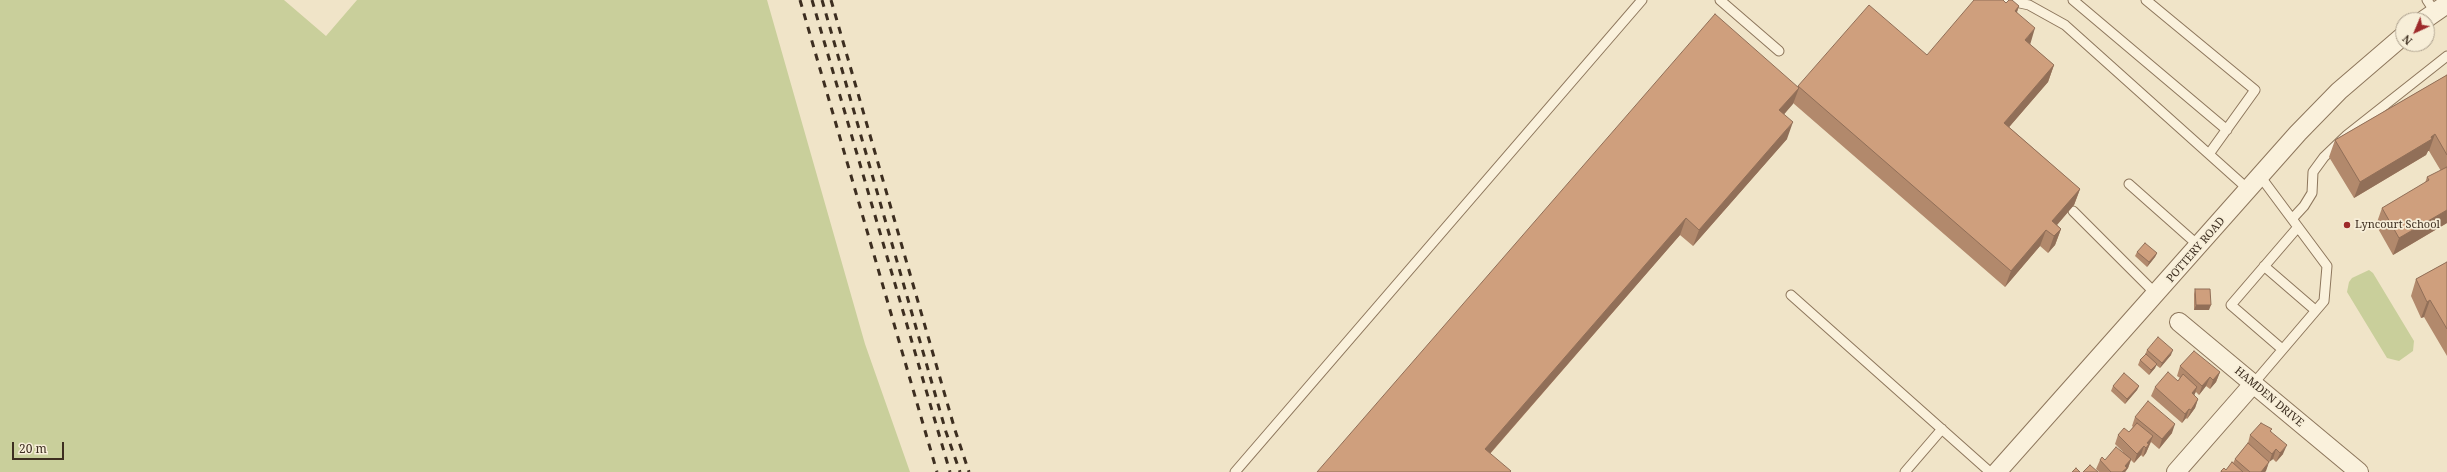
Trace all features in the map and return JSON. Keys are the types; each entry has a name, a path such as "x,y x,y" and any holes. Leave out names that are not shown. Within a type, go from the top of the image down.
{"street":[{"name":"POTTERY ROAD","path":"1998,472 2260,176 2339,91 2395,43"},
{"name":"HAMDEN DRIVE","path":"2179,322 2359,472"},
{"path":"2176,472 2254,383"}],"lane":[{"path":"1236,472 1642,0"},
{"path":"1720,0 1779,51"},
{"path":"2006,0 2029,5 2065,25 2249,190"},
{"path":"2073,0 2227,130"},
{"path":"2146,0 2255,90 2209,154"},
{"path":"2292,219 2304,206 2312,193 2313,172 2324,157 2347,135 2447,56"},
{"path":"2254,383 2324,301 2327,266 2260,176"},
{"path":"2129,184 2199,246"},
{"path":"2072,211 2157,294"},
{"path":"2282,349 2231,305 2298,227"},
{"path":"2264,266 2316,310"},
{"path":"1791,295 1990,472"},
{"path":"1905,472 1942,429"}],"green space":[{"path":"0,0 284,0 326,36 357,0 767,0 865,344 910,472 0,472"},
{"path":"2369,270 2373,273 2414,341 2413,351 2399,361 2387,358 2347,292 2349,282 2352,278"}],"building":[{"path":"1974,0 2003,0 2006,3 2009,0 2012,0 2019,6 2015,11 2035,28 2025,40 2054,65 2004,123 2080,189 2052,221 2061,229 2054,236 2046,230 2011,271 1798,86 1869,5 1927,55"},
{"path":"1715,14 1799,88 1779,110 1793,122 1699,230 1686,218 1485,449 1511,471 1317,472"},
{"path":"2447,75 2447,155 2435,134 2431,137 2432,139 2360,182 2335,140"},
{"path":"2447,167 2447,210 2399,238 2382,208 2429,180 2427,177"},
{"path":"2145,243 2157,253 2149,262 2137,252"},
{"path":"2447,262 2447,329 2430,300 2427,302 2416,279"},
{"path":"2195,289 2210,289 2211,305 2196,305"},
{"path":"2158,337 2173,350 2162,363 2147,350"},
{"path":"2194,351 2220,372 2213,380 2210,377 2202,386 2180,366"},
{"path":"2146,354 2157,364 2151,370 2140,360"},
{"path":"2168,372 2178,381 2183,374 2197,387 2192,393 2198,399 2191,410 2189,409 2185,414 2155,387"},
{"path":"2124,373 2139,386 2127,399 2113,386"},
{"path":"2148,401 2175,424 2162,439 2135,417"},
{"path":"2137,423 2153,436 2147,443 2149,444 2146,448 2144,446 2137,454 2118,435 2124,428 2129,432"},
{"path":"2261,423 2272,429 2270,431 2287,445 2280,453 2276,449 2272,454 2250,435"},
{"path":"2248,443 2269,462 2261,472 2250,472 2235,459"},
{"path":"2116,447 2131,459 2125,466 2127,468 2122,472 2111,472 2100,460 2102,457 2105,460"},
{"path":"2232,462 2243,472 2221,471 2224,468 2226,470"},
{"path":"2090,465 2098,472 2083,472"},
{"path":"2076,468 2080,472 2072,472"}],"railway":[{"path":"800,0 937,472"},
{"path":"812,0 950,472"},
{"path":"822,0 946,432 960,472"},
{"path":"831,0 955,430 969,472"}],"place":[{"name":"Lyncourt School","path":"2347,225"}]}
